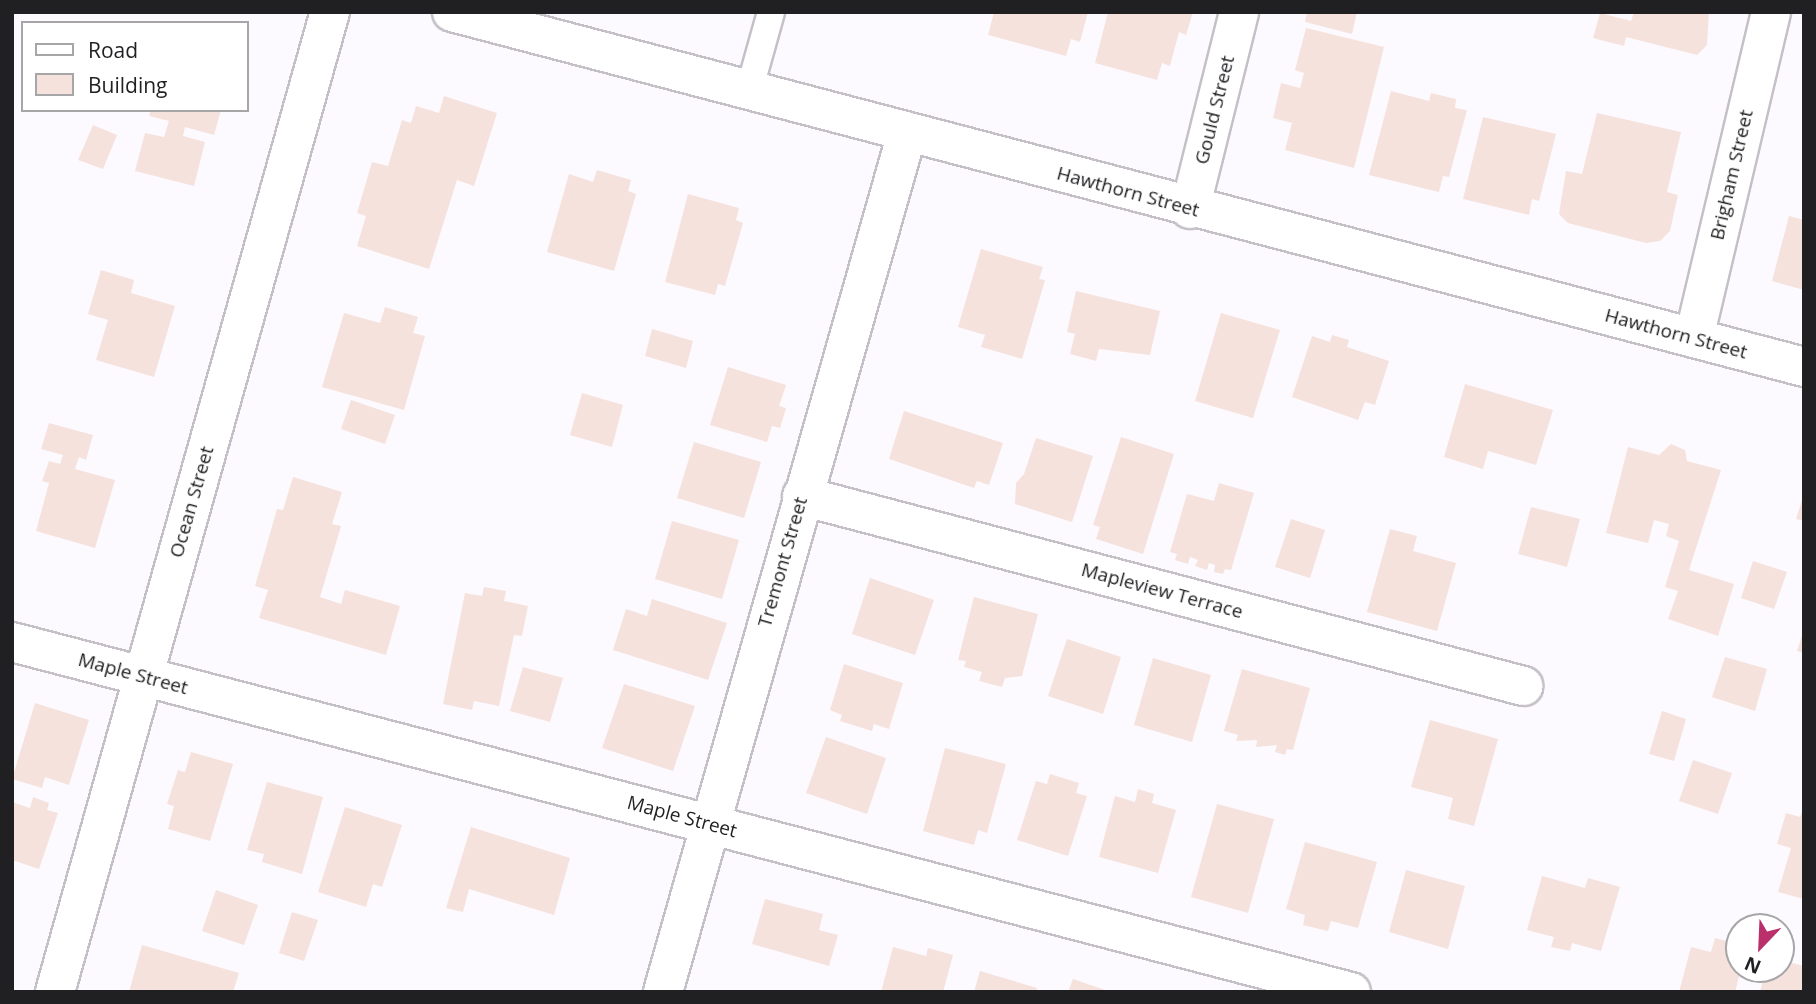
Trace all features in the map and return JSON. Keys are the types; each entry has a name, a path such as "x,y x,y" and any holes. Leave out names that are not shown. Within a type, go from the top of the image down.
{"street":[{"name":"Ocean Street","path":"55,992 330,12"},
{"name":"Hawthorn Street","path":"452,12 1190,209 1804,367"},
{"name":"Gould Street","path":"1190,209 1240,12"},
{"name":"Brigham Street","path":"1694,338 1771,12"},
{"name":"Tremont Street","path":"663,992 907,133"},
{"name":"Mapleview Terrace","path":"802,496 1523,686"},
{"name":"Maple Street","path":"12,642 710,824 1278,983 1352,992"}],"lane":[{"path":"749,91 771,12"}],"building":[{"path":"994,12 1088,12 1080,42 1071,39 1066,56 988,35"},
{"path":"1108,12 1193,12 1186,35 1179,32 1170,66 1162,63 1157,80 1095,63"},
{"path":"1307,12 1357,12 1352,34 1305,22"},
{"path":"1634,12 1709,12 1707,45 1697,55 1626,37 1624,46 1593,38 1600,13 1631,21"},
{"path":"1306,28 1384,47 1354,168 1285,150 1292,123 1273,118 1281,83 1300,88 1304,73 1295,70"},
{"path":"1391,91 1429,101 1431,93 1456,99 1455,108 1467,110 1449,177 1443,176 1439,192 1369,175"},
{"path":"444,96 497,113 474,186 457,180 429,269 357,246 366,216 357,213 372,162 388,166 402,120 411,123 416,106 439,113"},
{"path":"150,112 220,112 214,135 185,127 183,136 205,142 194,186 135,171 145,133 164,137 169,121 149,116"},
{"path":"1597,113 1681,132 1667,192 1678,195 1670,231 1660,241 1646,243 1568,223 1559,214 1566,171 1582,174"},
{"path":"1483,117 1556,134 1539,201 1532,199 1529,215 1463,199"},
{"path":"93,125 117,135 103,169 78,160"},
{"path":"597,170 631,180 628,191 636,194 614,271 547,252 569,174 593,182"},
{"path":"688,194 739,208 736,220 743,223 725,286 718,284 715,295 665,282"},
{"path":"1789,216 1804,220 1804,290 1772,281"},
{"path":"981,249 1043,267 1039,279 1045,280 1022,359 981,347 985,335 958,327"},
{"path":"101,270 134,280 131,293 175,306 154,377 96,360 108,320 88,314"},
{"path":"1076,291 1160,311 1150,355 1099,349 1096,361 1070,354 1075,334 1067,332"},
{"path":"385,307 418,317 413,333 425,336 404,410 322,387 344,313 380,323"},
{"path":"1221,313 1280,330 1253,418 1195,401"},
{"path":"652,329 693,341 686,368 645,356"},
{"path":"1332,335 1349,340 1347,347 1389,361 1375,405 1365,402 1358,420 1292,397 1312,336 1330,342"},
{"path":"728,367 786,385 779,406 786,408 780,428 772,426 767,442 710,425"},
{"path":"1465,384 1553,410 1536,465 1488,451 1483,469 1444,457"},
{"path":"582,393 623,405 612,447 570,435"},
{"path":"351,400 395,415 385,444 341,429"},
{"path":"904,411 1003,443 989,485 977,481 974,488 889,459"},
{"path":"49,423 93,435 86,460 79,457 75,469 115,480 95,548 36,531 49,483 42,481 49,461 60,464 63,455 41,449"},
{"path":"1121,437 1174,454 1143,554 1096,539 1100,527 1093,525"},
{"path":"1036,438 1093,456 1072,522 1015,504 1016,483 1024,474"},
{"path":"694,442 761,462 744,518 677,498"},
{"path":"1671,444 1685,450 1687,461 1721,470 1689,570 1734,584 1718,636 1668,619 1678,591 1665,587 1679,541 1666,536 1669,524 1654,520 1648,543 1606,533 1628,447 1659,455"},
{"path":"293,477 342,492 332,524 341,526 320,597 341,604 345,590 400,606 386,655 259,618 268,590 255,586 277,509 283,510"},
{"path":"1219,483 1254,493 1231,570 1225,569 1223,574 1214,572 1215,565 1209,563 1207,570 1195,566 1198,560 1190,557 1188,564 1175,560 1177,554 1170,552 1187,494 1214,501"},
{"path":"1804,494 1804,521 1796,519"},
{"path":"1531,507 1580,519 1567,567 1518,554"},
{"path":"1291,519 1325,530 1310,578 1275,567"},
{"path":"672,521 739,540 722,599 655,579"},
{"path":"1390,529 1417,536 1413,551 1456,563 1437,631 1367,612"},
{"path":"1753,561 1787,572 1774,609 1741,598"},
{"path":"870,578 934,600 915,655 852,634"},
{"path":"484,587 506,591 504,601 528,606 522,636 514,635 499,706 474,701 472,710 443,704 465,593 482,596"},
{"path":"974,597 1038,614 1022,676 1005,678 1002,687 979,681 982,672 964,667 966,661 958,660"},
{"path":"652,599 727,623 708,680 613,650 626,609 647,616"},
{"path":"1804,630 1804,653 1797,651"},
{"path":"1067,639 1121,657 1103,714 1048,696"},
{"path":"1725,657 1767,669 1755,711 1712,697"},
{"path":"1153,658 1211,675 1192,742 1134,725"},
{"path":"844,664 903,683 889,729 874,724 872,731 840,721 842,715 830,710"},
{"path":"523,667 563,678 550,722 510,711"},
{"path":"1242,669 1310,688 1293,750 1287,749 1285,755 1275,752 1277,745 1256,747 1257,740 1236,741 1238,735 1224,731"},
{"path":"624,684 695,706 673,771 602,748"},
{"path":"35,703 89,720 69,785 45,777 42,788 12,779"},
{"path":"1662,711 1686,719 1674,761 1649,754"},
{"path":"1430,720 1498,739 1474,826 1448,819 1453,798 1411,787"},
{"path":"826,737 886,758 867,814 806,793"},
{"path":"945,748 1006,764 987,833 978,830 974,845 923,831"},
{"path":"191,752 233,764 210,841 168,829 174,806 167,804 178,770 185,772"},
{"path":"1693,760 1732,773 1718,814 1679,801"},
{"path":"1050,774 1079,783 1076,793 1087,796 1068,856 1017,840 1036,781 1047,784"},
{"path":"267,782 323,797 302,874 262,862 264,854 247,850"},
{"path":"1138,789 1154,794 1152,803 1176,810 1158,873 1099,857 1115,796 1135,802"},
{"path":"33,797 49,803 47,810 58,813 39,869 12,860 12,802 30,808"},
{"path":"1217,804 1274,819 1248,913 1191,897"},
{"path":"1804,806 1804,899 1778,892 1791,848 1777,844 1786,813 1800,817"},
{"path":"345,807 402,825 382,887 373,884 366,907 318,892"},
{"path":"471,827 570,858 554,915 469,889 463,912 446,908"},
{"path":"1305,842 1377,862 1358,928 1331,921 1328,931 1303,925 1305,915 1286,909"},
{"path":"1406,870 1465,886 1448,949 1389,932"},
{"path":"1542,876 1585,888 1588,878 1620,887 1601,951 1572,943 1570,951 1551,947 1554,937 1527,930"},
{"path":"216,890 258,905 244,945 202,931"},
{"path":"765,899 823,914 819,930 838,935 829,966 752,944"},
{"path":"292,912 318,920 304,961 279,953"},
{"path":"1715,938 1725,941 1725,983 1737,983 1735,992 1679,992 1691,947 1711,952"},
{"path":"142,945 239,973 233,992 129,992"},
{"path":"893,947 926,956 928,948 953,955 943,992 881,992"},
{"path":"1795,964 1804,966 1804,992 1760,992 1762,983 1795,983"},
{"path":"980,971 1037,988 1036,992 974,992"},
{"path":"1073,979 1108,991 1108,992 1068,992"}]}
